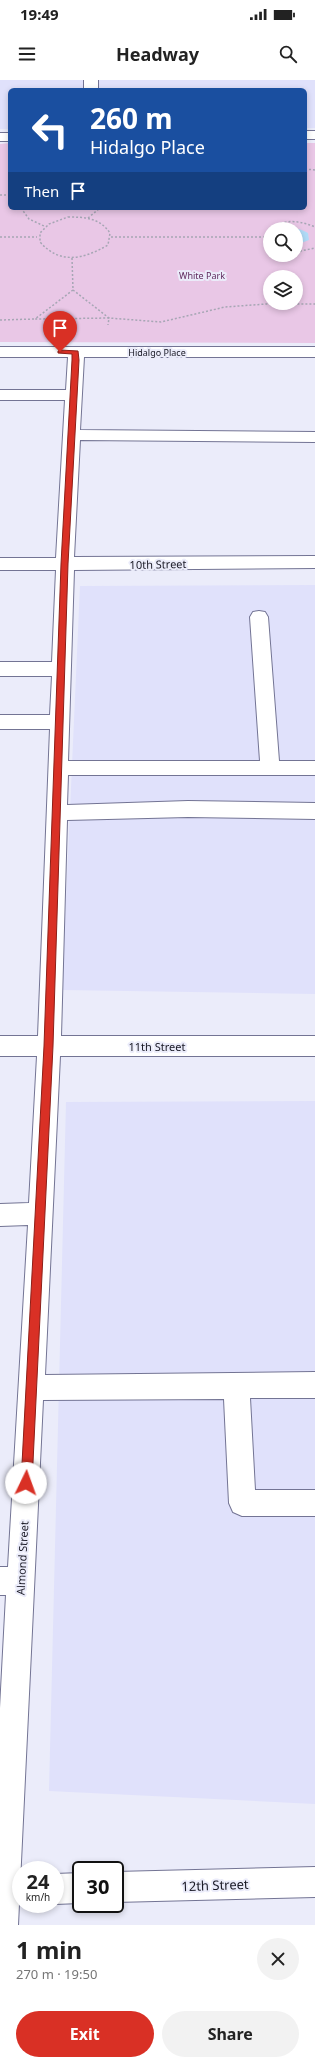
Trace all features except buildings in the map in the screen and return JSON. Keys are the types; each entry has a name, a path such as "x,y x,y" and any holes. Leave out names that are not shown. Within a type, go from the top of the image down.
{"street":[{"name":"Hidalgo Place","path":"0,352 315,352"},
{"name":"Almond Street","path":"3,1925 9,1891 11,1581 31,1388 49,1046 65,564 76,352"},
{"path":"0,394 74,395"},
{"path":"71,435 315,437"},
{"name":"10th Street","path":"0,564 315,562"},
{"path":"260,618 270,768"},
{"path":"0,669 62,669"},
{"path":"0,722 60,722"},
{"path":"58,768 315,768"},
{"path":"56,813 188,809 315,811"},
{"name":"11th Street","path":"0,1046 315,1046"},
{"path":"0,1215 40,1213"},
{"path":"31,1388 315,1385"},
{"path":"236,1386 242,1503 315,1503"},
{"name":"12th Street","path":"124,1888 315,1882"}],"path":[{"path":"22,210 29,219 44,226"},
{"path":"88,218 98,210"},
{"path":"68,217 88,218 101,223 107,228 111,236 108,245 102,250 83,257 72,258 51,254 38,243 37,237 40,230 44,226 68,217"},
{"path":"280,222 302,222"},
{"path":"303,222 315,227"},
{"path":"111,236 263,237"},
{"path":"0,237 37,237"},
{"path":"303,251 315,248"},
{"path":"72,258 73,290"},
{"path":"73,290 109,318"},
{"path":"34,319 73,290"},
{"path":"0,320 109,318 161,322 225,307 266,304 315,304"},
{"path":"106,352 109,318"}],"shaded area":[{"path":"0,80 315,80 315,128 307,128 307,88 8,88 8,129 0,129"},
{"path":"303,231 308,233 309,240 303,242"},
{"path":"315,585 315,994 62,990 80,586"},
{"path":"315,1101 315,1804 49,1791 66,1102"}],"green space":[{"name":"White Park","path":"8,143 8,210 307,210 307,143 315,143 315,343 0,342 0,144"}],"route":[{"path":"26,1483 49,1046 65,564 76,360 76,352 60,352"}]}
